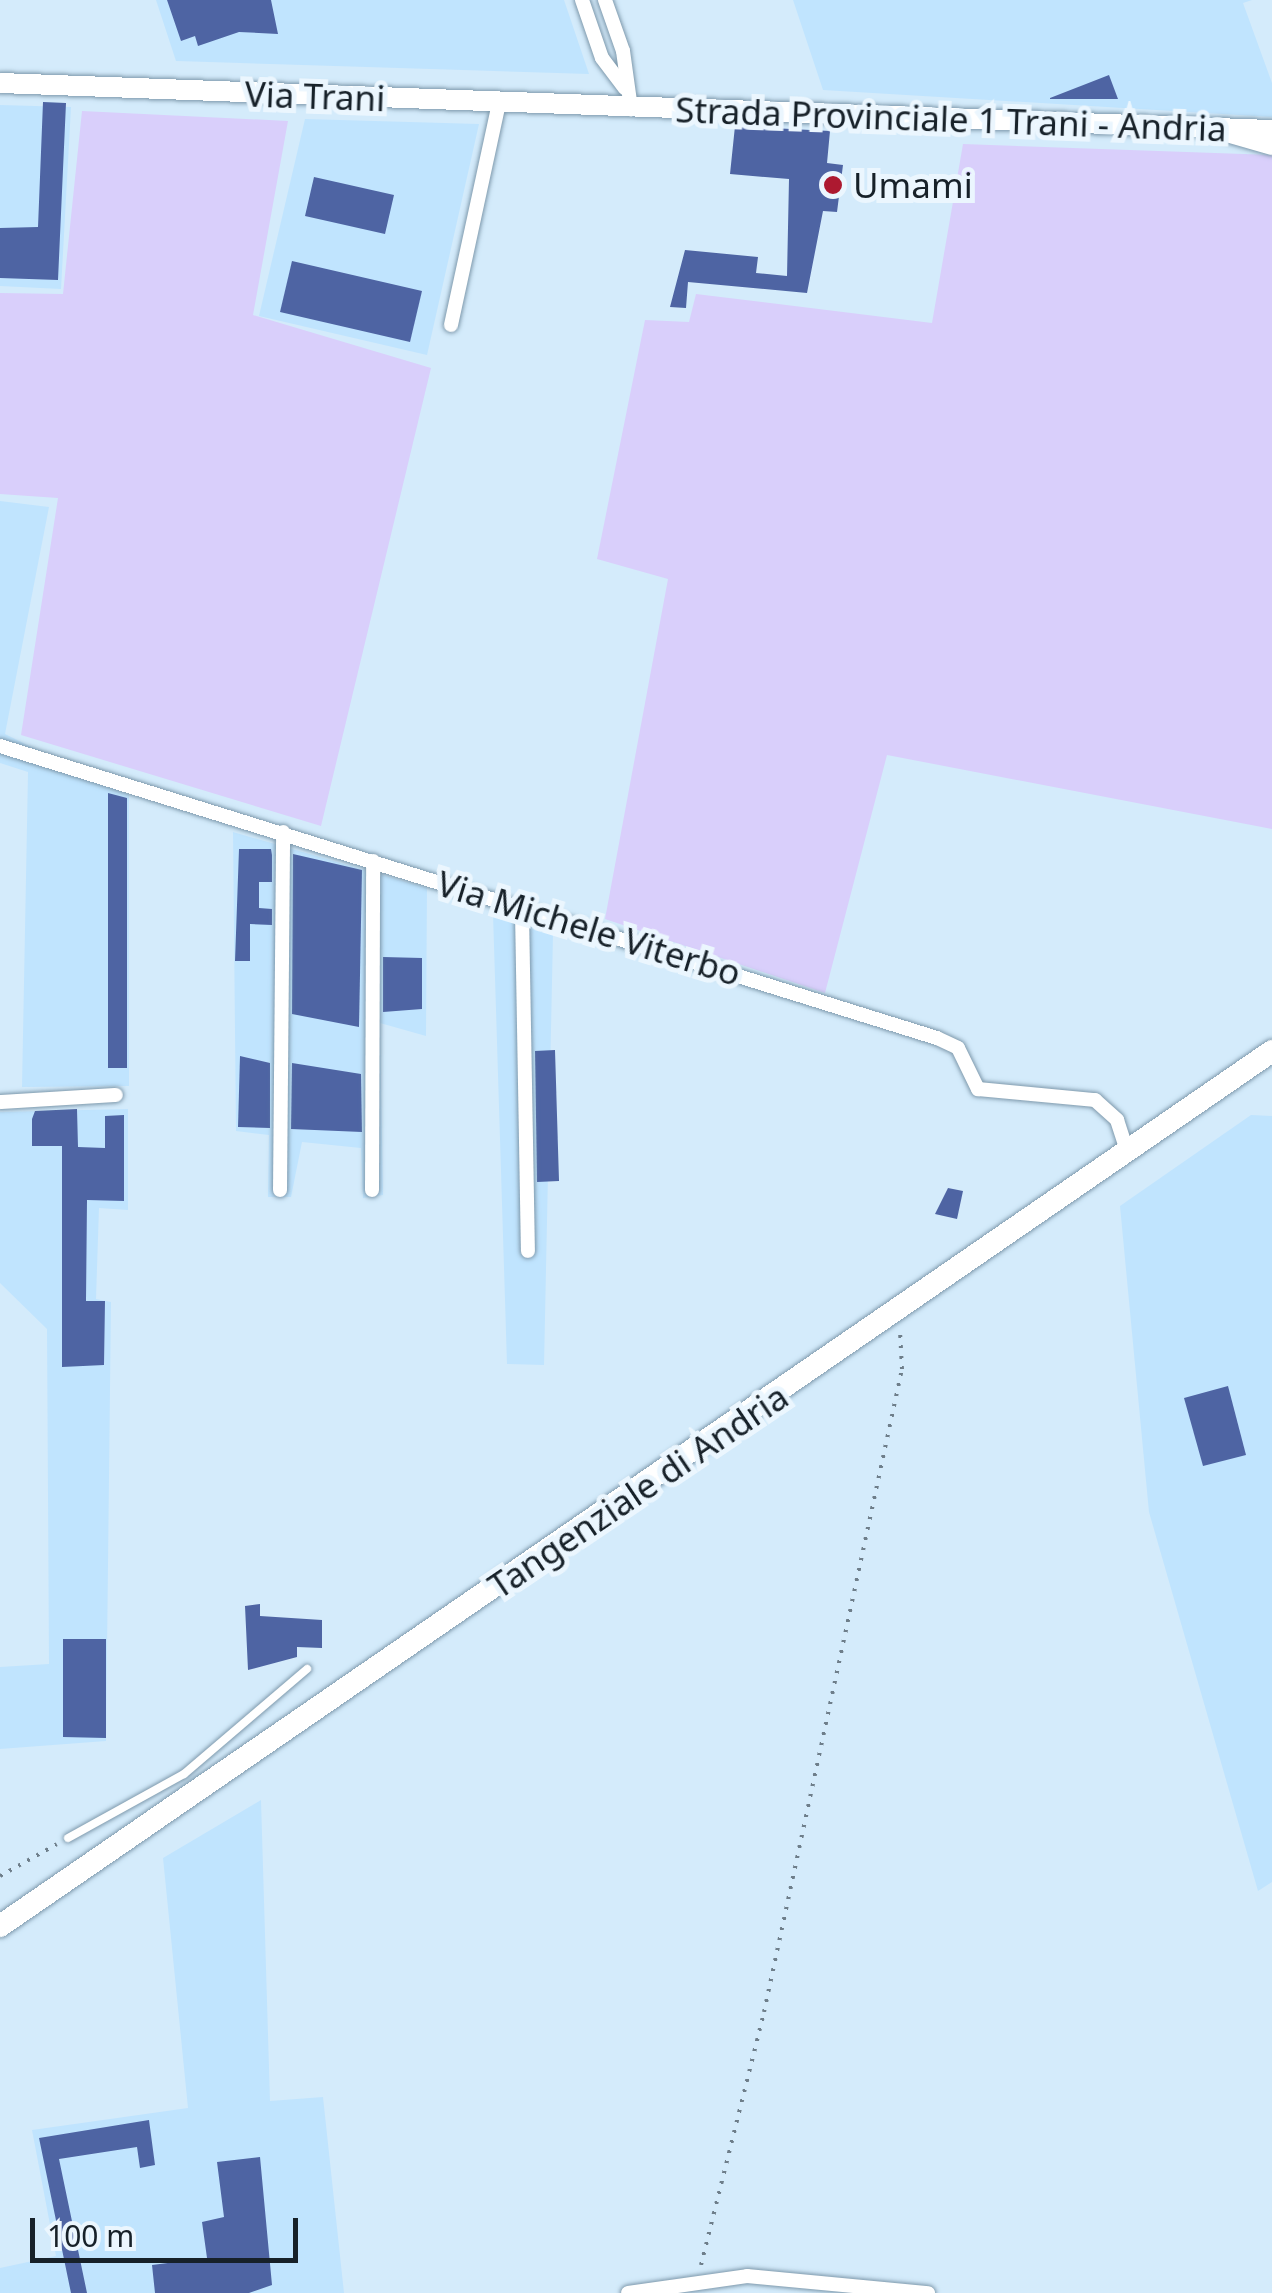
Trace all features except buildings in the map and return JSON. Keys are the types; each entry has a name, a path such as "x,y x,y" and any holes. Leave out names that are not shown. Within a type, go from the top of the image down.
{"main road":[{"name":"Via Trani","path":"0,83 499,103 628,99"},
{"name":"Strada Provinciale 1 Trani - Andria","path":"628,99 1272,130"},
{"path":"1220,128 1272,144"},
{"name":"Tangenziale di Andria","path":"0,1926 899,1312 1272,1051"}],"street":[{"path":"582,0 602,58 628,99"},
{"path":"605,0 623,51 628,99"},
{"path":"450,325 499,103"},
{"name":"Via Michele Viterbo","path":"0,746 283,832 522,912 673,952 937,1038 958,1048 978,1088 1095,1100 1116,1120 1128,1153"},
{"path":"280,1190 283,832"},
{"path":"372,1190 373,861"},
{"path":"522,912 528,1251"},
{"path":"0,1102 116,1096"},
{"path":"628,2293 747,2276 928,2293"}],"lane":[{"path":"68,1838 184,1774 308,1669"},
{"path":"184,1774 206,1786"}],"path":[{"path":"697,2283 764,2012 902,1369 899,1312"},
{"path":"0,1876 68,1838"}],"shaded area":[{"path":"156,0 564,0 589,74 176,61"},
{"path":"793,0 1252,0 1243,3 1272,83 1272,117 823,90"},
{"path":"0,105 71,107 61,289 0,286"},
{"path":"82,111 288,121 253,315 431,368 321,826 21,735 58,498 0,494 0,293 63,294"},
{"path":"305,119 479,124 427,355 259,316"},
{"path":"963,144 1272,155 1272,829 887,755 825,993 605,919 668,579 597,559 645,320 689,322 696,294 932,323"},
{"path":"0,501 49,507 5,734 129,795 129,1086 22,1087 28,772 0,763"},
{"path":"233,832 427,888 426,1036 380,1023 383,1195 363,1198 361,1148 302,1142 291,1197 268,1197 269,1135 236,1131"},
{"path":"493,913 553,933 544,1365 507,1364"},
{"path":"128,1109 128,1210 99,1208 96,1299 111,1302 106,1741 0,1749 0,1667 49,1664 47,1329 0,1283 0,1112"},
{"path":"1251,1115 1272,1116 1272,1882 1258,1891 1149,1512 1120,1206"},
{"path":"261,1800 270,2101 323,2097 344,2293 0,2293 0,2268 56,2256 32,2130 188,2108 163,1858"}],"place":[{"name":"Umami","path":"833,185"}]}
